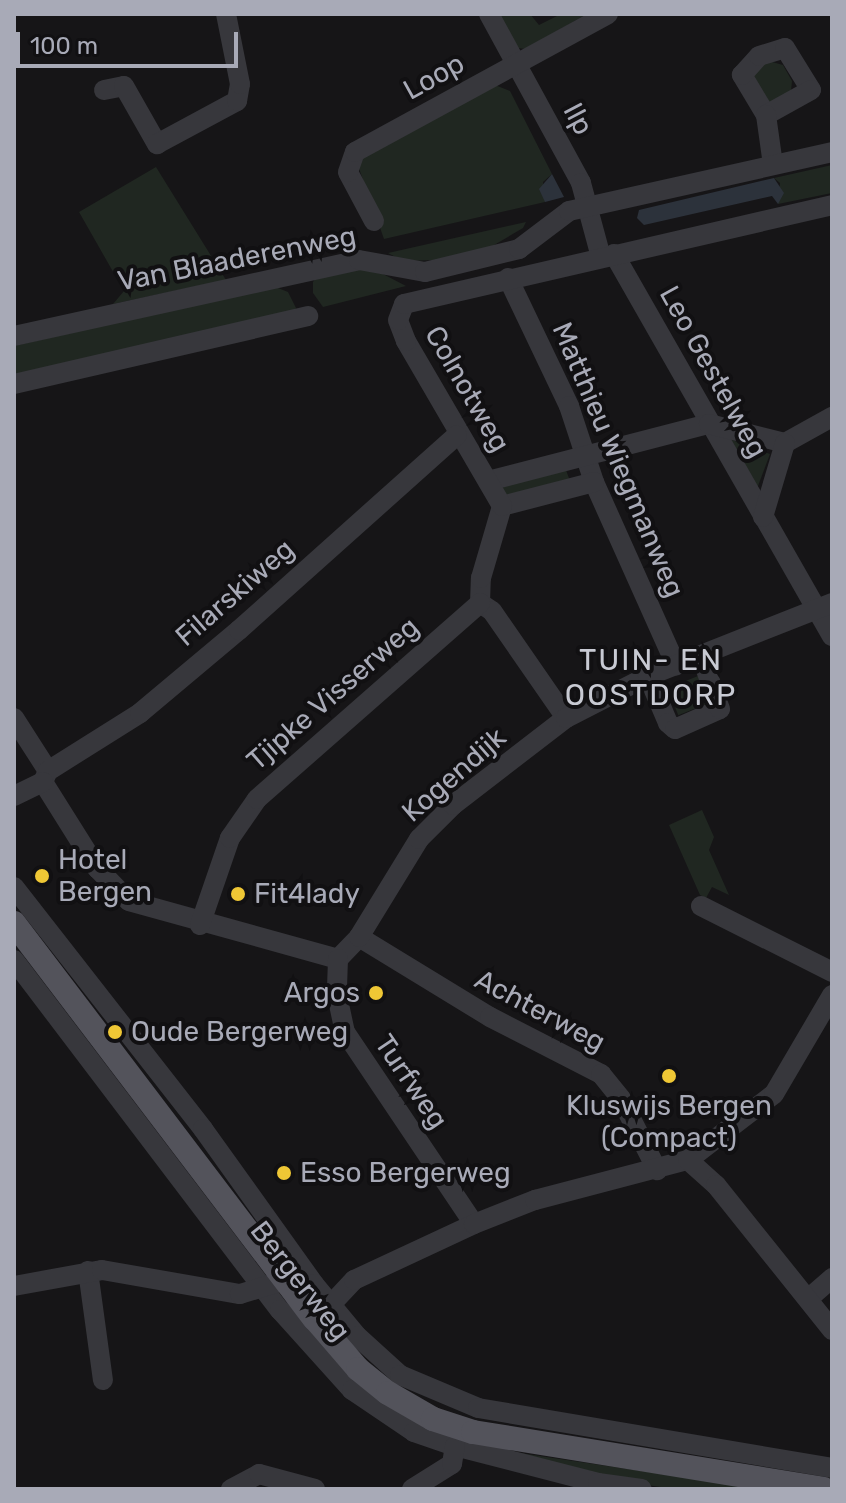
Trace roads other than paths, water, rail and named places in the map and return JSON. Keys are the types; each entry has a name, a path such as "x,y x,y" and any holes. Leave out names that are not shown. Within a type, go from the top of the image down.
{"main road":[{"name":"Bergerweg","path":"14,923 204,1174 274,1277 324,1312 377,1385 415,1410 454,1426 823,1489"}],"street":[{"path":"104,90 124,86 157,144 237,101 240,84 226,14"},
{"name":"Ilp","path":"489,14 581,183 608,255"},
{"name":"Loop","path":"374,221 348,172 355,152 608,14"},
{"path":"766,115 773,165"},
{"name":"Van Blaaderenweg","path":"14,336 359,260 425,272 519,249 554,218 588,206 832,152"},
{"path":"508,278 832,205"},
{"name":"Leo Gestelweg","path":"608,255 763,517 826,606 832,636"},
{"name":"Colnotweg","path":"502,506 457,435 399,326 400,309 409,299 508,278"},
{"name":"Matthieu Wiegmanweg","path":"508,278 569,406 594,482 676,665"},
{"path":"14,384 308,316"},
{"path":"488,481 709,424 785,443 832,417"},
{"name":"Filarskiweg","path":"14,796 140,713 457,435"},
{"name":"Leo Gestelweg","path":"763,517 785,443"},
{"path":"566,718 492,611 480,603 481,578 502,506 594,482"},
{"name":"Tjipke Visserweg","path":"200,925 230,838 257,799 480,603"},
{"name":"Kogendijk","path":"338,959 359,937 419,839 453,805 566,718 648,676 826,606"},
{"path":"648,676 668,723 675,729 720,709 701,656"},
{"path":"14,718 112,888 129,901 200,925 338,959"},
{"name":"Bergerweg","path":"14,887 279,1231 314,1284 324,1312 357,1336 400,1375 453,1400 511,1415 832,1468"},
{"path":"701,906 832,972"},
{"name":"Achterweg","path":"359,937 490,1017 601,1074 621,1099 657,1170"},
{"name":"Turfweg","path":"338,959 337,995 345,1032 474,1224"},
{"name":"Bergerweg","path":"14,960 274,1277"},
{"path":"324,1312 354,1280 474,1224 535,1200 688,1160 770,1099 832,995"},
{"path":"688,1160 716,1185 832,1330"},
{"path":"204,1174 235,1172"},
{"name":"Bergerweg","path":"279,1231 274,1277 280,1310 369,1403 414,1432 455,1446 597,1486 642,1489"},
{"path":"14,1286 88,1271 134,1272 240,1294 274,1277"},
{"path":"88,1271 103,1380"},
{"path":"808,1299 832,1278"},
{"path":"412,1489 452,1464 455,1446"},
{"path":"231,1489 259,1474 315,1489"}],"place":[{"name":"Hotel Bergen","path":"42,876"},
{"name":"Fit4lady","path":"238,894"},
{"name":"Argos","path":"376,993"},
{"name":"Oude Bergerweg","path":"115,1032"},
{"name":"Kluswijs Bergen (Compact)","path":"669,1076"},
{"name":"Esso Bergerweg","path":"284,1173"}],"district":[{"name":"TUIN- EN OOSTDORP","path":"651,677"}]}
